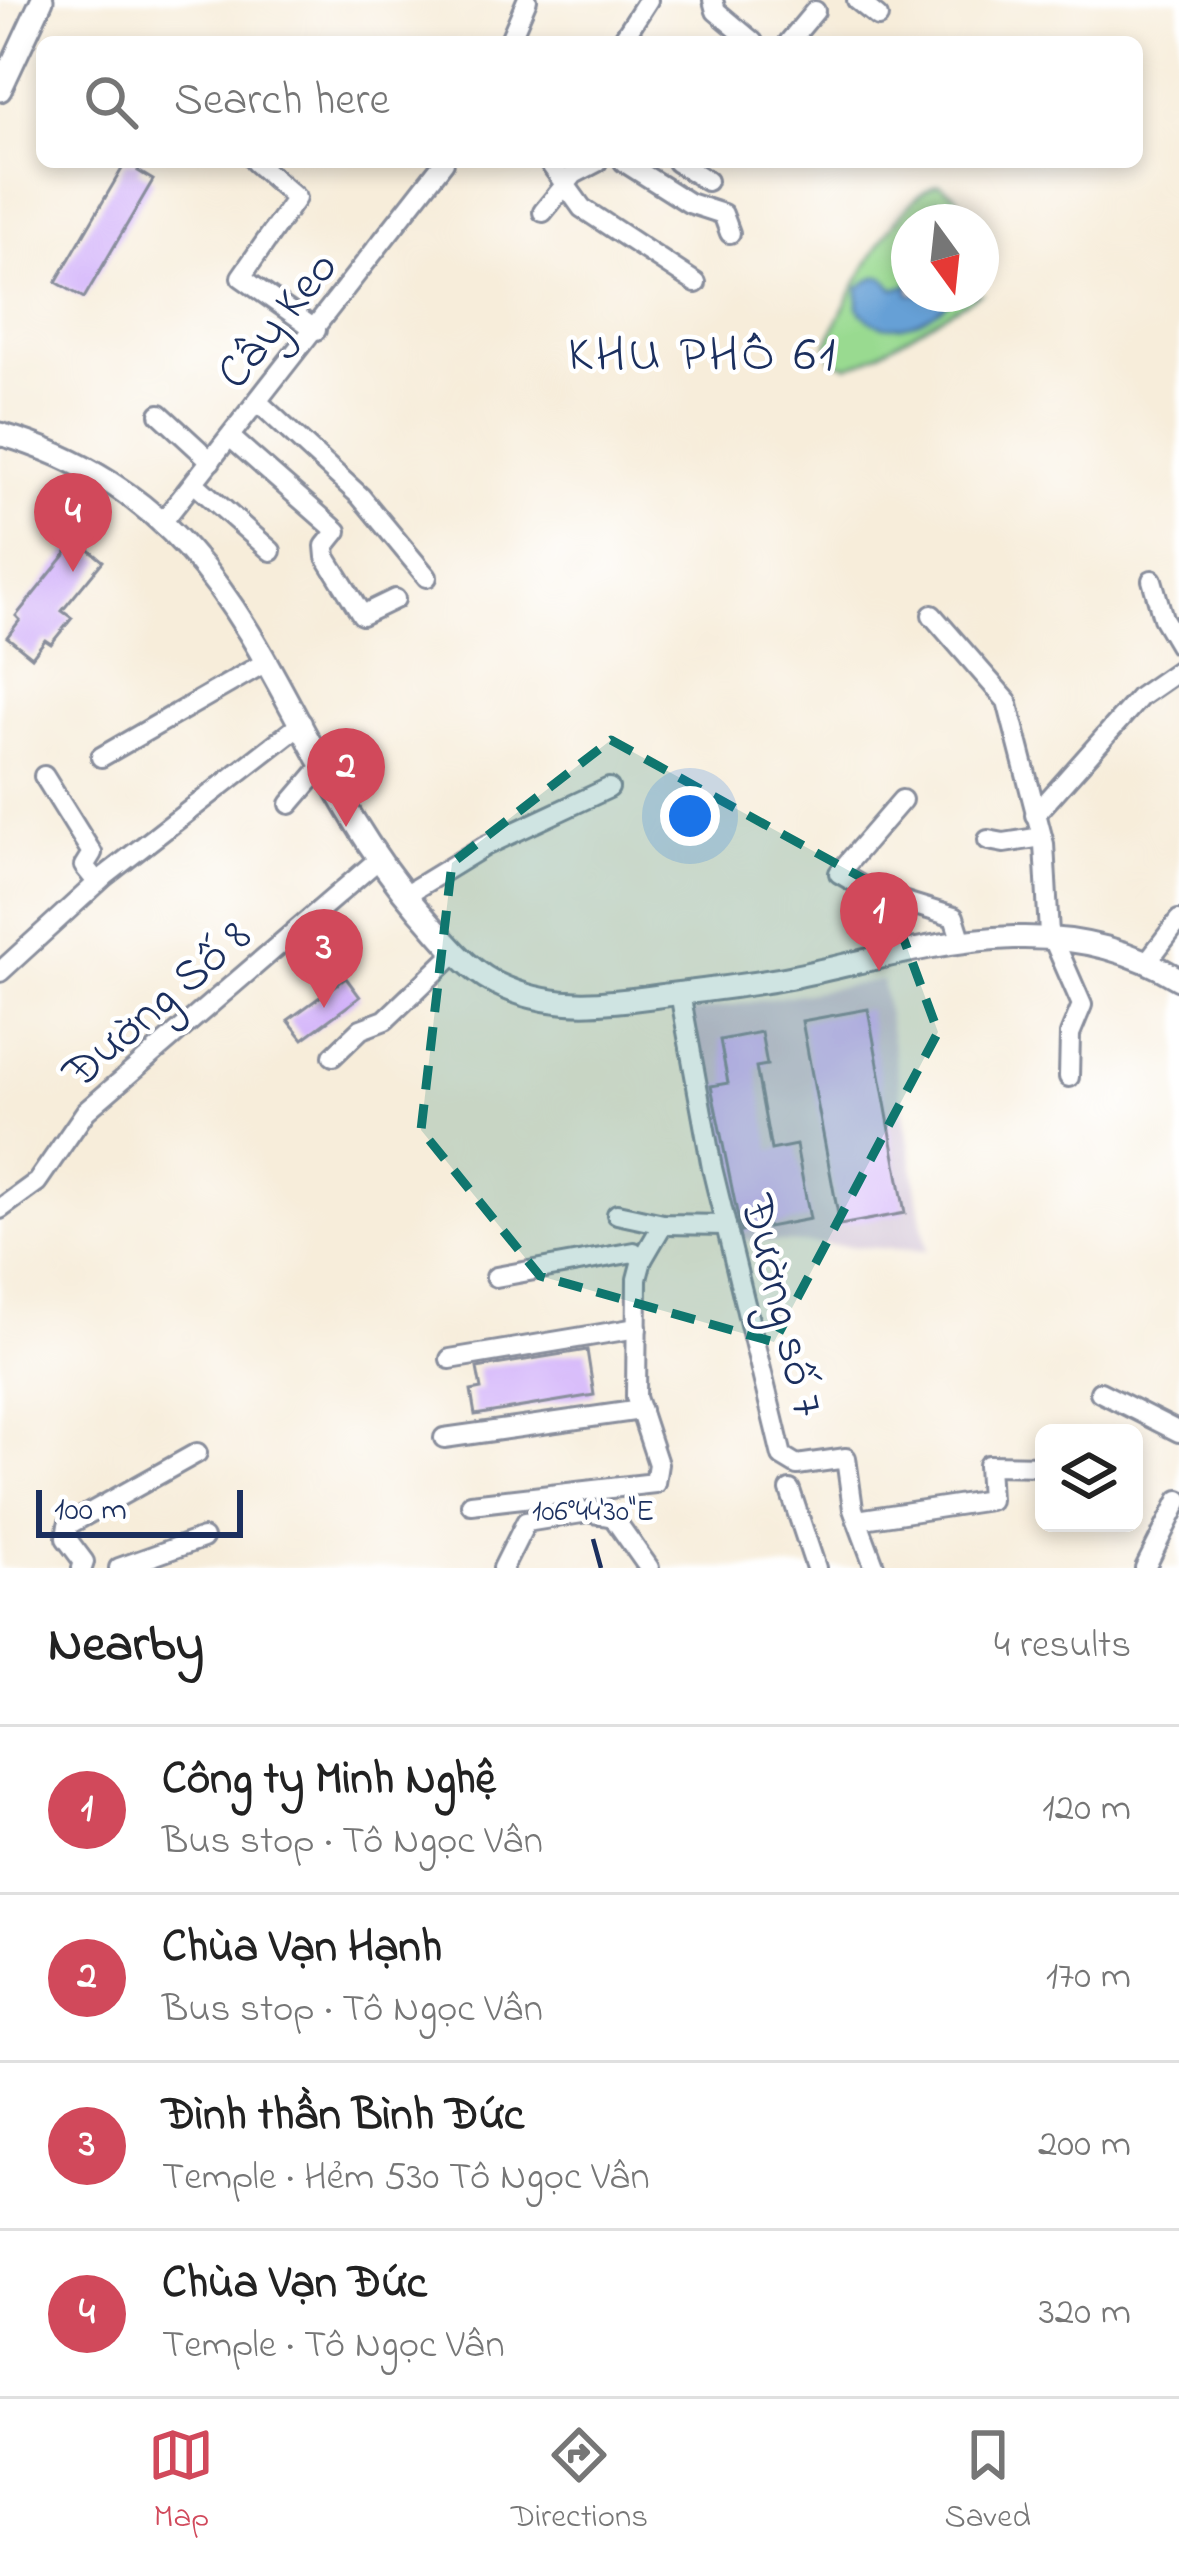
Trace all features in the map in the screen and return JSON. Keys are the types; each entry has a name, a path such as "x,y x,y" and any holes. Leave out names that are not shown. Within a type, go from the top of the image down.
{"main road":[{"path":"0,90 42,0"},
{"path":"0,434 112,481 164,520 209,572 405,895 470,969 505,988 586,1006 786,978 961,940 1050,934 1121,948 1179,979"}],"street":[{"path":"511,36 527,0"},
{"path":"624,36 648,0"},
{"path":"713,0 716,11 746,36"},
{"path":"857,0 878,17"},
{"path":"794,36 815,10"},
{"path":"261,168 296,200 242,277 316,330"},
{"name":"Cây Keo","path":"164,520 439,168"},
{"path":"557,168 562,187 582,208 696,283"},
{"path":"543,212 562,187 589,168"},
{"path":"634,168 689,203 723,214 730,233"},
{"path":"686,168 707,181"},
{"path":"258,402 360,496 427,577"},
{"path":"160,414 212,461"},
{"path":"230,437 337,531 325,546 326,556 362,615 394,599"},
{"path":"194,483 271,551"},
{"path":"1152,580 1162,618 1179,645"},
{"path":"932,615 1007,701 1042,836 1050,934 1082,1005 1070,1034 1069,1077"},
{"path":"101,757 266,662"},
{"path":"1035,815 1140,697 1179,670"},
{"path":"0,972 98,882 302,723"},
{"path":"290,804 325,764"},
{"path":"44,776 92,854 84,866 98,882"},
{"path":"405,895 485,846 609,788"},
{"path":"902,800 839,873 870,891 954,917 961,940"},
{"path":"988,840 1004,843 1042,836"},
{"name":"Đường Số 8","path":"0,1210 49,1168 86,1111 380,858"},
{"path":"1147,962 1179,920"},
{"path":"333,1056 361,1029 385,1020 455,953"},
{"name":"Đường số 7","path":"680,993 726,1225 782,1456 797,1465 846,1458 857,1520 875,1568"},
{"path":"617,1214 663,1224 726,1225"},
{"path":"471,1504 655,1483 658,1464 636,1397 637,1328 642,1260 663,1224"},
{"path":"496,1277 634,1252 642,1260"},
{"path":"450,1359 637,1328"},
{"path":"1100,1392 1179,1432"},
{"path":"444,1438 641,1410"},
{"path":"82,1568 84,1562 66,1538 68,1525 197,1453"},
{"path":"857,1520 989,1500 988,1466 1035,1466"},
{"path":"790,1490 817,1568"},
{"path":"1144,1568 1179,1500"},
{"path":"503,1568 526,1522 588,1512 613,1517 650,1568"},
{"path":"119,1568 203,1538"}],"highlighted area":[{"path":"611,740 886,891 938,1032 774,1342 540,1276 421,1130 452,863"}],"shaded area":[{"path":"882,980 927,1251 733,1239 687,1013"}],"green space":[{"path":"939,184 961,204 910,204"},
{"path":"890,229 891,312 949,312 865,361 848,366 833,361 827,345"}],"water":[{"path":"884,277 891,285 891,312 935,312 907,325 880,325 858,307 858,288"}],"building":[{"path":"122,168 140,168 153,180 84,298 56,282"},
{"path":"77,540 103,561 62,611 72,618 51,644 45,640 32,657 7,637 20,620 16,616"},
{"path":"346,978 360,997 303,1039 288,1020"},
{"path":"868,1009 905,1213 840,1225 802,1021"},
{"path":"761,1032 767,1065 756,1067 771,1150 796,1145 810,1219 741,1232 711,1086 728,1083 720,1040"},
{"path":"587,1350 594,1395 475,1415 471,1391 481,1389 477,1368"}],"place":[{"name":"Chùa Vạn Đức","path":"73,572"},
{"name":"Chùa Vạn Hạnh","path":"346,827"},
{"name":"Công ty Minh Nghệ","path":"879,971"},
{"name":"Đình thần Bình Đức","path":"324,1008"}],"district":[{"name":"KHU PHỐ 61","path":"703,351"}]}
